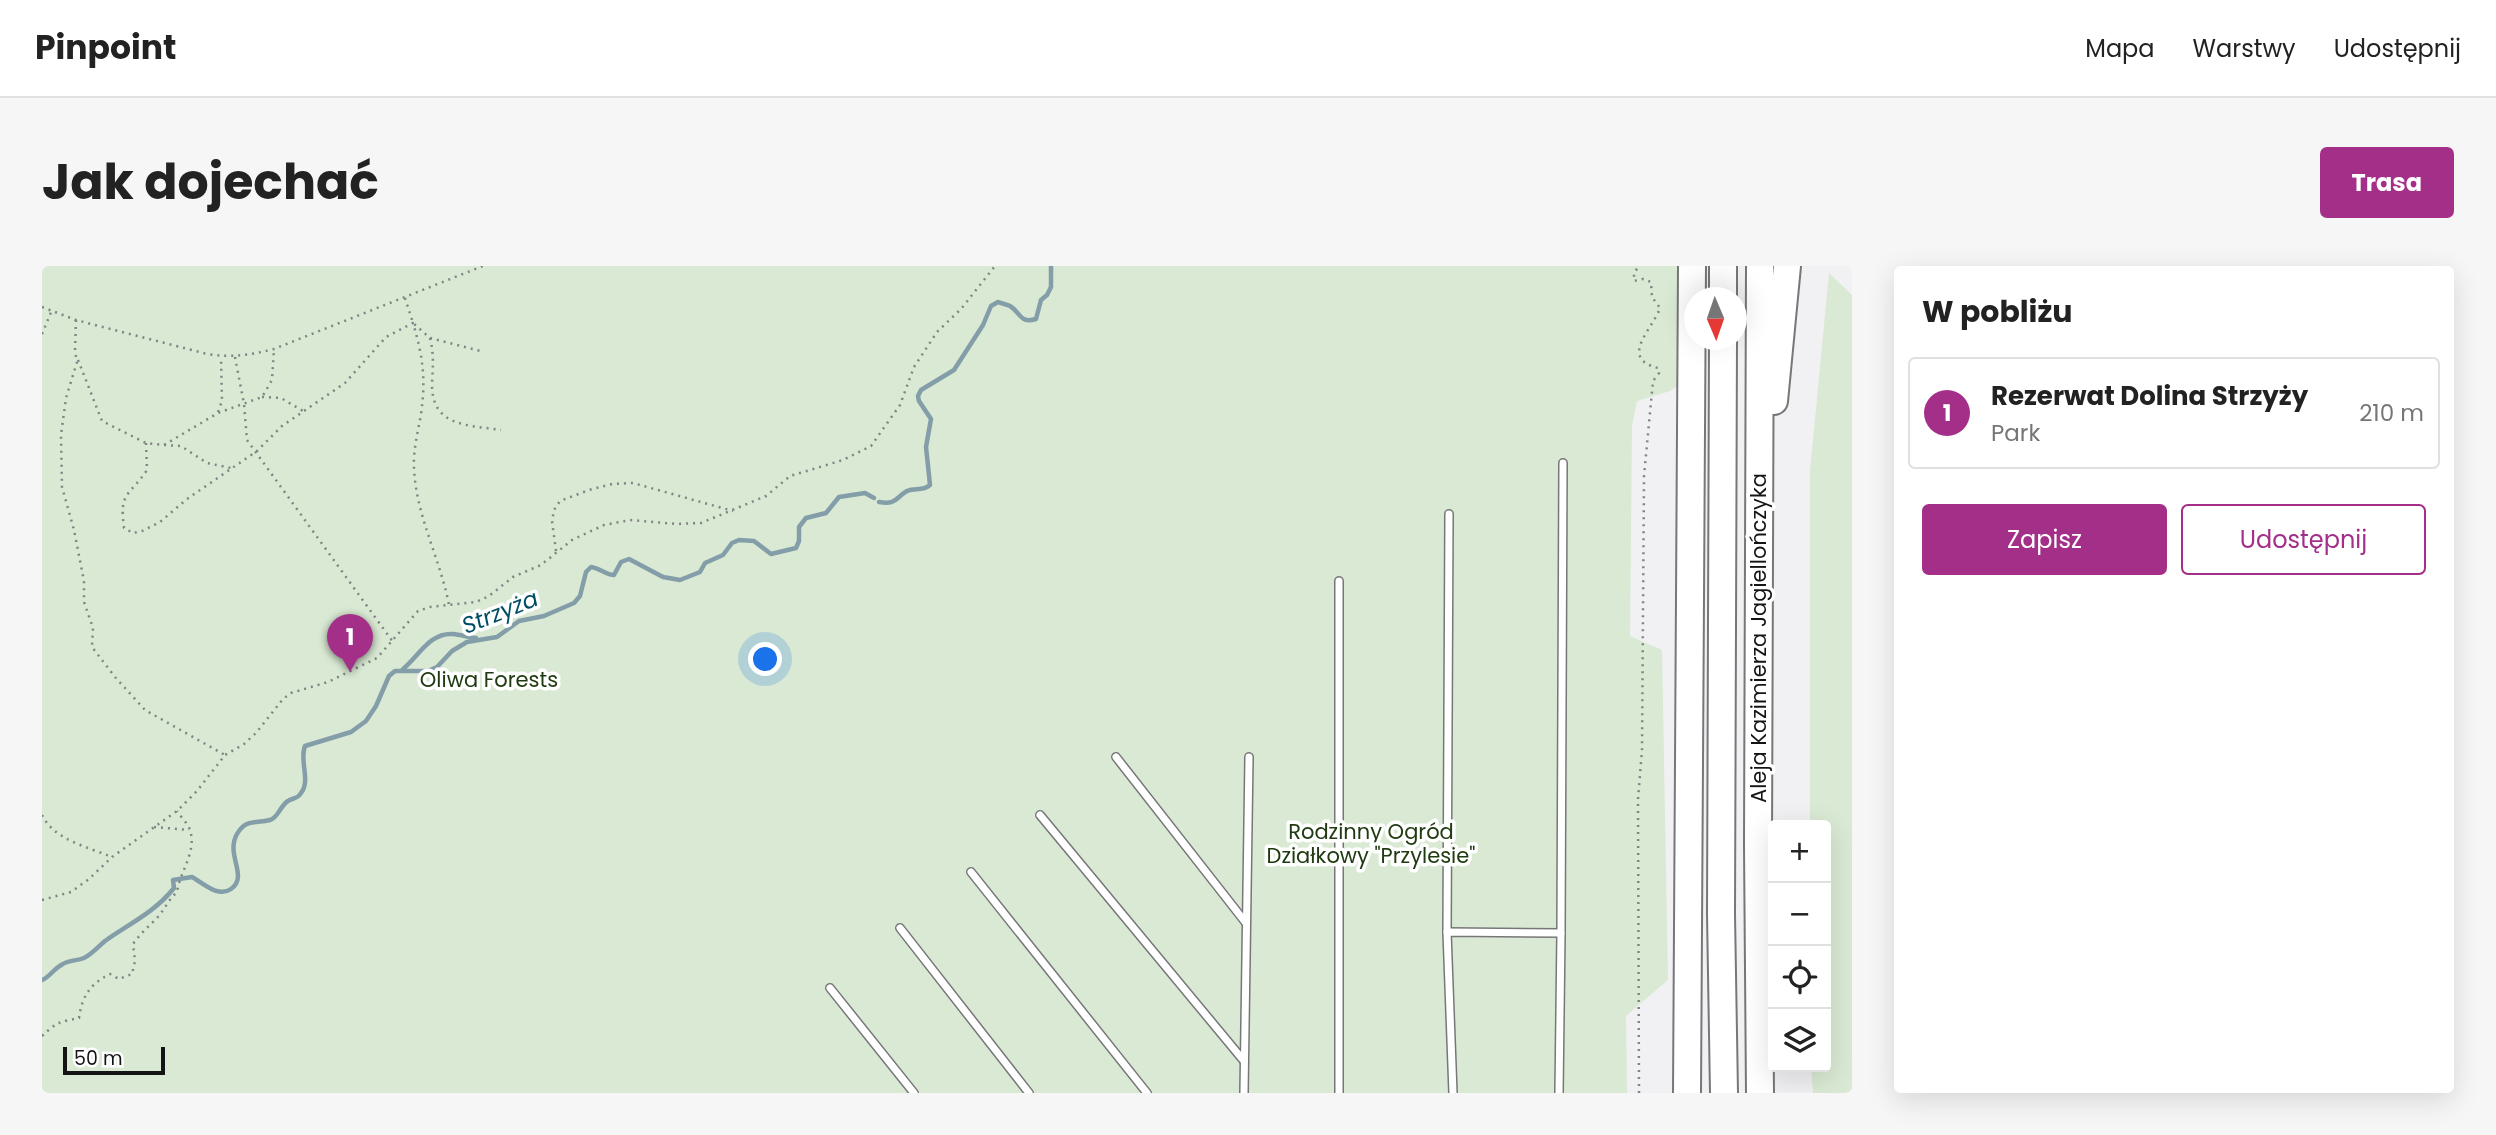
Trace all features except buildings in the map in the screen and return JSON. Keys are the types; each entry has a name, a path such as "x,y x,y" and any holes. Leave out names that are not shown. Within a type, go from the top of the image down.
{"highway":[{"path":"1687,1093 1692,266"},
{"path":"1723,266 1723,287"},
{"name":"Aleja Kazimierza Jagiellończyka","path":"1759,266 1760,1093"},
{"path":"1759,559 1787,266"},
{"name":"Aleja Kazimierza Jagiellończyka","path":"1723,350 1721,914 1724,1093"}],"lane":[{"path":"1559,1093 1563,463"},
{"path":"1449,514 1447,932 1453,1093"},
{"path":"1339,581 1339,1093"},
{"path":"1116,757 1247,923"},
{"path":"1244,1093 1249,757"},
{"path":"1040,815 1245,1062"},
{"path":"971,872 1147,1093"},
{"path":"900,928 1029,1093"},
{"path":"1447,932 1561,933"},
{"path":"830,988 914,1093"}],"path":[{"path":"42,307 76,320 221,357 235,356 274,349 483,266"},
{"path":"42,900 71,892 112,857 177,811 225,755 244,744 283,699 291,693 328,682 377,658 418,611 476,602 489,596 513,577 541,565 572,540 604,525 631,520 701,523 766,496 790,477 843,460 871,446 900,405 914,367 937,332 961,309 995,266"},
{"path":"1639,266 1634,273 1634,281 1643,279 1651,282 1652,297 1660,308 1657,318 1640,344 1641,361 1644,365 1658,368 1659,373 1653,381 1644,476 1642,750 1638,799 1639,1093"},
{"path":"404,297 422,354 424,385 414,467 424,526 444,579 449,605"},
{"path":"42,334 52,310"},
{"path":"76,320 77,362 66,398 61,435 62,487 84,582 84,602 93,628 92,646 145,710 225,755"},
{"path":"412,323 430,338 484,352"},
{"path":"146,443 146,470 124,498 122,511 124,528 133,533 160,522 187,499 257,452 282,426 345,383 386,337 412,323"},
{"path":"430,338 434,353 432,395 441,414 453,422 501,430"},
{"path":"262,397 272,380 274,349"},
{"path":"75,351 102,421 146,443 181,446 207,463 232,468"},
{"path":"235,356 244,404 247,440 393,642"},
{"path":"218,413 222,401 221,357"},
{"path":"164,445 218,413 262,397 281,398 303,411"},
{"path":"556,552 552,522 554,510 560,502 612,484 634,483 733,511"},
{"path":"42,1036 55,1023 79,1018 86,993 95,982 110,974 119,979 132,974 135,961 132,944 144,928 158,918 167,901 177,892 179,878 189,858 190,830 177,811"},
{"path":"42,815 46,823 64,838 112,857"},
{"path":"154,827 190,830"}],"green space":[{"name":"Oliwa Forests","path":"42,266 1684,266 1684,382 1670,391 1637,401 1632,425 1630,636 1662,650 1668,980 1626,1016 1627,1093 42,1093"},
{"path":"1829,273 1852,295 1852,1093 1813,1093 1811,1072 1831,1072 1831,820 1810,820 1810,471"}],"waterway":[{"name":"Strzyża","path":"879,502 893,502 907,491 930,485 926,447 931,419 919,401 921,390 954,370 983,325 991,306 998,302 1010,306 1024,319 1036,319 1041,300 1051,287 1051,266"},
{"name":"Strzyża","path":"42,980 65,963 87,957 105,941 150,911 174,888 173,880 192,877 216,891 231,889 238,878 234,842 240,829 248,824 273,819 285,803 300,795 305,783 305,746 351,732 366,721 389,676 395,671 428,671 437,667 452,651 467,642 497,637 519,621 544,616 574,603 580,596 586,572 591,567 614,575 621,562 629,559 663,577 680,580 700,572 705,563 723,555 732,543 739,540 754,541 771,554 796,548 799,527 806,518 826,513 839,497 865,493 874,498"},
{"path":"403,669 425,646 445,634 476,638"}],"place":[{"name":"Rezerwat Dolina Strzyży","path":"350,672"}],"park label":[{"name":"Rodzinny Ogród Działkowy \"Przylesie\"","path":"1371,844"}]}
